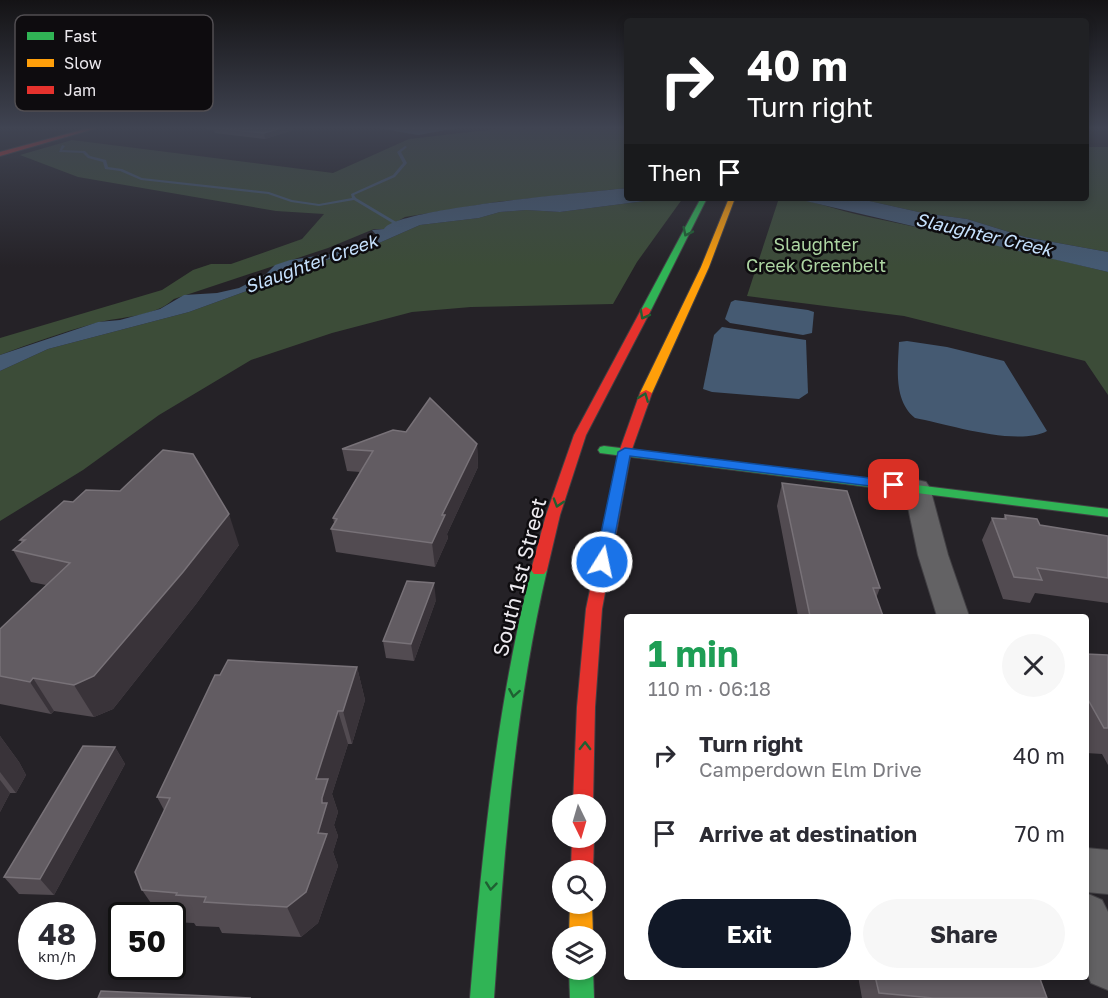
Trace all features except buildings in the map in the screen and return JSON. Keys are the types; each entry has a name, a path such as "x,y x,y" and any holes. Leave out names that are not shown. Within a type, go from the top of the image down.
{"main road":[{"name":"South 1st Street","path":"482,998 491,887 509,721 529,616 550,531 575,447 702,201"},
{"path":"584,794 586,707 594,609 625,452 651,379 705,267 731,201"},
{"path":"575,447 1108,513"},
{"path":"581,980 582,998"}],"street":[{"path":"917,488 933,555 952,614"},
{"path":"1089,870 1108,872"},
{"path":"1089,923 1108,966"}],"green space":[{"path":"72,175 624,175 624,188 496,202 405,217 384,229 374,229 328,248 174,299 157,310 96,323 0,355 0,338 162,290 193,270 211,264 231,264 302,239 324,214 276,211"},
{"path":"1089,175 1108,175 1108,252 1025,237 967,219 923,213 869,201 1089,201"},
{"path":"645,201 681,201 637,262 613,304 471,307 412,312 332,333 251,360 159,415 83,470 0,521 0,371 48,349 189,312 255,288 283,273 370,247 420,225 479,218 500,212 526,210 560,212"},
{"name":"Slaughter Creek Greenbelt","path":"778,201 811,202 853,214 1108,272 1108,395 1085,361 904,316 747,296"}],"water":[{"name":"Slaughter Creek","path":"624,188 624,201 645,201 560,212 526,210 500,212 479,218 420,225 370,247 283,273 255,288 189,312 48,349 0,371 0,355 98,322 120,320 160,309 184,295 217,293 239,288 266,274 275,265 290,260 329,254 375,241 378,237 372,230 384,229 396,221 457,208"},
{"name":"Slaughter Creek","path":"806,201 869,201 923,213 967,219 1025,237 1108,252 1108,272"},
{"path":"735,300 814,312 812,333 803,335 730,323 725,319 731,302"},
{"path":"722,327 806,340 808,393 799,399 712,392 703,389 714,335"},
{"path":"907,341 947,347 1004,361 1047,431 1019,437 1001,436 915,418 903,402 898,383 899,342"}],"waterway":[{"path":"131,175 141,179 269,193 291,201 319,205 355,199"},
{"path":"355,199 352,195 395,175"},
{"path":"355,199 401,226"}],"traffic: fast":[{"path":"646,310 702,201"},
{"path":"604,450 1108,513"},
{"path":"482,998 495,836 508,729 526,622 539,570"},
{"path":"581,980 582,998"}],"traffic: slow":[{"path":"646,393 705,267 731,201"},
{"path":"581,914 581,926"}],"traffic: jam":[{"path":"539,570 553,515 580,435 646,310"},
{"path":"583,794 586,707 594,609 625,452 646,393"},
{"path":"582,860 583,848"}],"route":[{"path":"602,562 625,452 894,485"}]}
